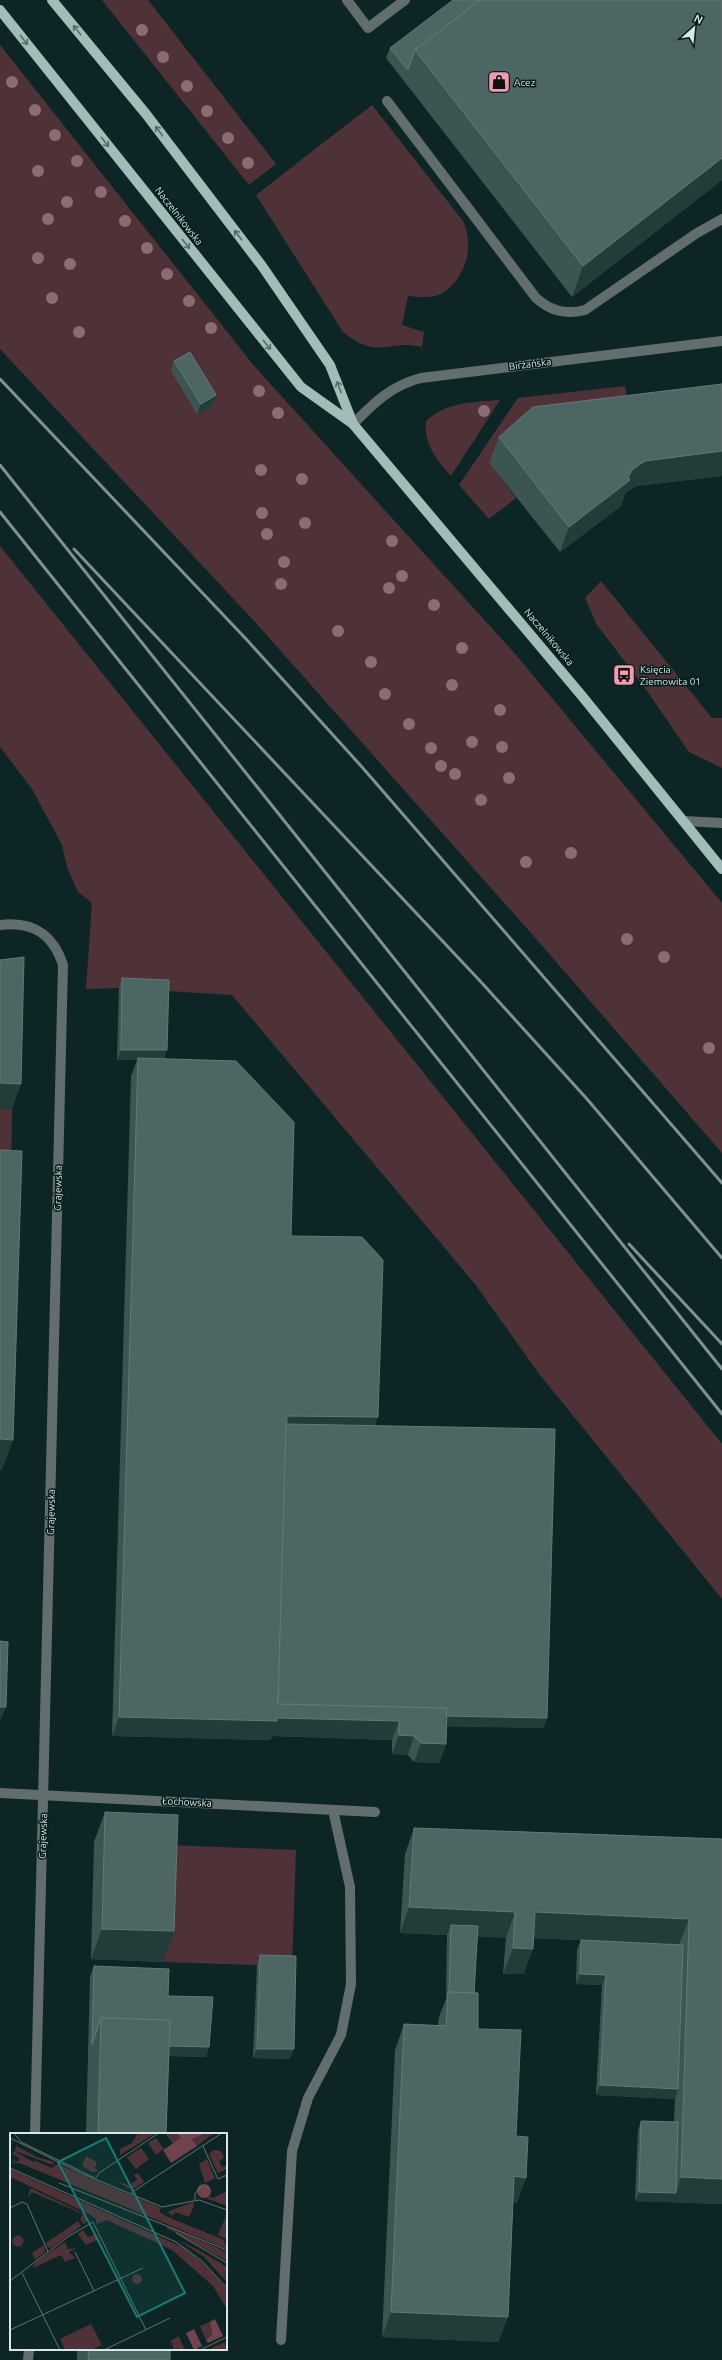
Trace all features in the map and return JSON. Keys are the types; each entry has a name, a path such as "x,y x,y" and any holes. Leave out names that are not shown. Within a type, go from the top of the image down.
{"main road":[{"name":"Naczelnikowska","path":"52,0 146,114 262,266 330,365 353,424"},
{"name":"Naczelnikowska","path":"0,10 301,388 353,424 684,821 722,869"}],"street":[{"path":"346,0 368,28 405,0"},
{"path":"387,101 536,298 552,310 567,312 585,310 697,233 722,219"},
{"name":"Birżańska","path":"353,424 390,390 403,383 421,378 722,341"},
{"path":"684,821 722,823"},
{"name":"Grajewska","path":"4,925 21,924 34,928 45,935 54,944 63,965 35,2133"},
{"name":"Łochowska","path":"0,1793 375,1812"},
{"path":"281,2340 292,2150 308,2098 341,2035 351,1984 350,1887 333,1810"},
{"path":"28,2360 29,2350"}],"shaded area":[{"path":"102,0 148,0 276,164 249,185"},
{"path":"0,45 255,367 517,656 722,903 722,1153 538,941 256,623 0,349"},
{"path":"372,105 463,221 466,230 468,250 466,260 463,269 452,286 436,296 408,296 402,325 424,332 422,347 400,345 375,347 356,341 343,332 256,195"},
{"path":"625,386 630,420 490,463 516,498 489,519 459,485 518,398"},
{"path":"500,400 451,476 440,464 432,451 427,437 426,421 442,410 461,404"},
{"path":"0,546 722,1444 722,1599 540,1375 475,1284 232,995 119,988 86,989 92,903 78,892 67,867 62,845 32,789 0,747"},
{"path":"601,581 712,718 722,718 722,768 689,752 645,688 597,625 585,598"},
{"path":"0,1109 12,1110 11,1182 0,1181"},
{"path":"167,1845 296,1850 292,1966 163,1962"}],"building":[{"path":"453,0 480,0 415,50 408,70 390,48"},
{"path":"480,0 722,0 722,158 583,266 415,50"},
{"path":"190,352 216,395 201,404 174,361"},
{"path":"722,384 722,451 645,461 633,469 628,477 630,480 569,527 499,437 533,407"},
{"path":"24,957 21,1084 0,1083 0,960"},
{"path":"122,978 169,980 167,1050 121,1050"},
{"path":"138,1058 236,1061 294,1122 291,1236 362,1237 383,1260 378,1417 287,1416 278,1704 447,1708 446,1744 421,1743 414,1736 399,1735 399,1721 277,1718 277,1721 119,1717"},
{"path":"0,1150 22,1151 13,1440 0,1439"},
{"path":"286,1424 555,1429 547,1718 446,1716 447,1708 278,1704"},
{"path":"0,1641 8,1642 6,1707 0,1707"},
{"path":"105,1812 178,1815 174,1931 102,1929"},
{"path":"414,1828 722,1839 722,2179 681,2177 689,1919 535,1912 533,1949 513,1948 515,1912 409,1907"},
{"path":"451,1925 478,1926 474,1993 449,1992"},
{"path":"581,1940 683,1945 678,2089 600,2085 606,1975 580,1974"},
{"path":"260,1955 296,1956 294,2049 257,2049"},
{"path":"94,1966 169,1969 168,1996 213,1997 209,2047 169,2046 170,2020 101,2018 92,2044"},
{"path":"448,1992 478,1993 478,2029 521,2030 516,2136 528,2137 526,2178 514,2176 508,2317 391,2312 404,2024 446,2026"},
{"path":"101,2018 170,2020 166,2133 98,2133"},
{"path":"641,2121 678,2122 676,2193 639,2192"},
{"path":"89,2350 170,2350 170,2360 88,2360"}],"railway":[{"path":"0,379 247,640 362,767 722,1183"},
{"path":"0,465 722,1369"},
{"path":"0,512 722,1414"},
{"path":"74,549 481,982 587,1099 722,1258"},
{"path":"629,1244 722,1344"}],"place":[{"name":"Acez","path":"499,82"},
{"name":"Księcia Ziemowita 01","path":"624,675"}]}
